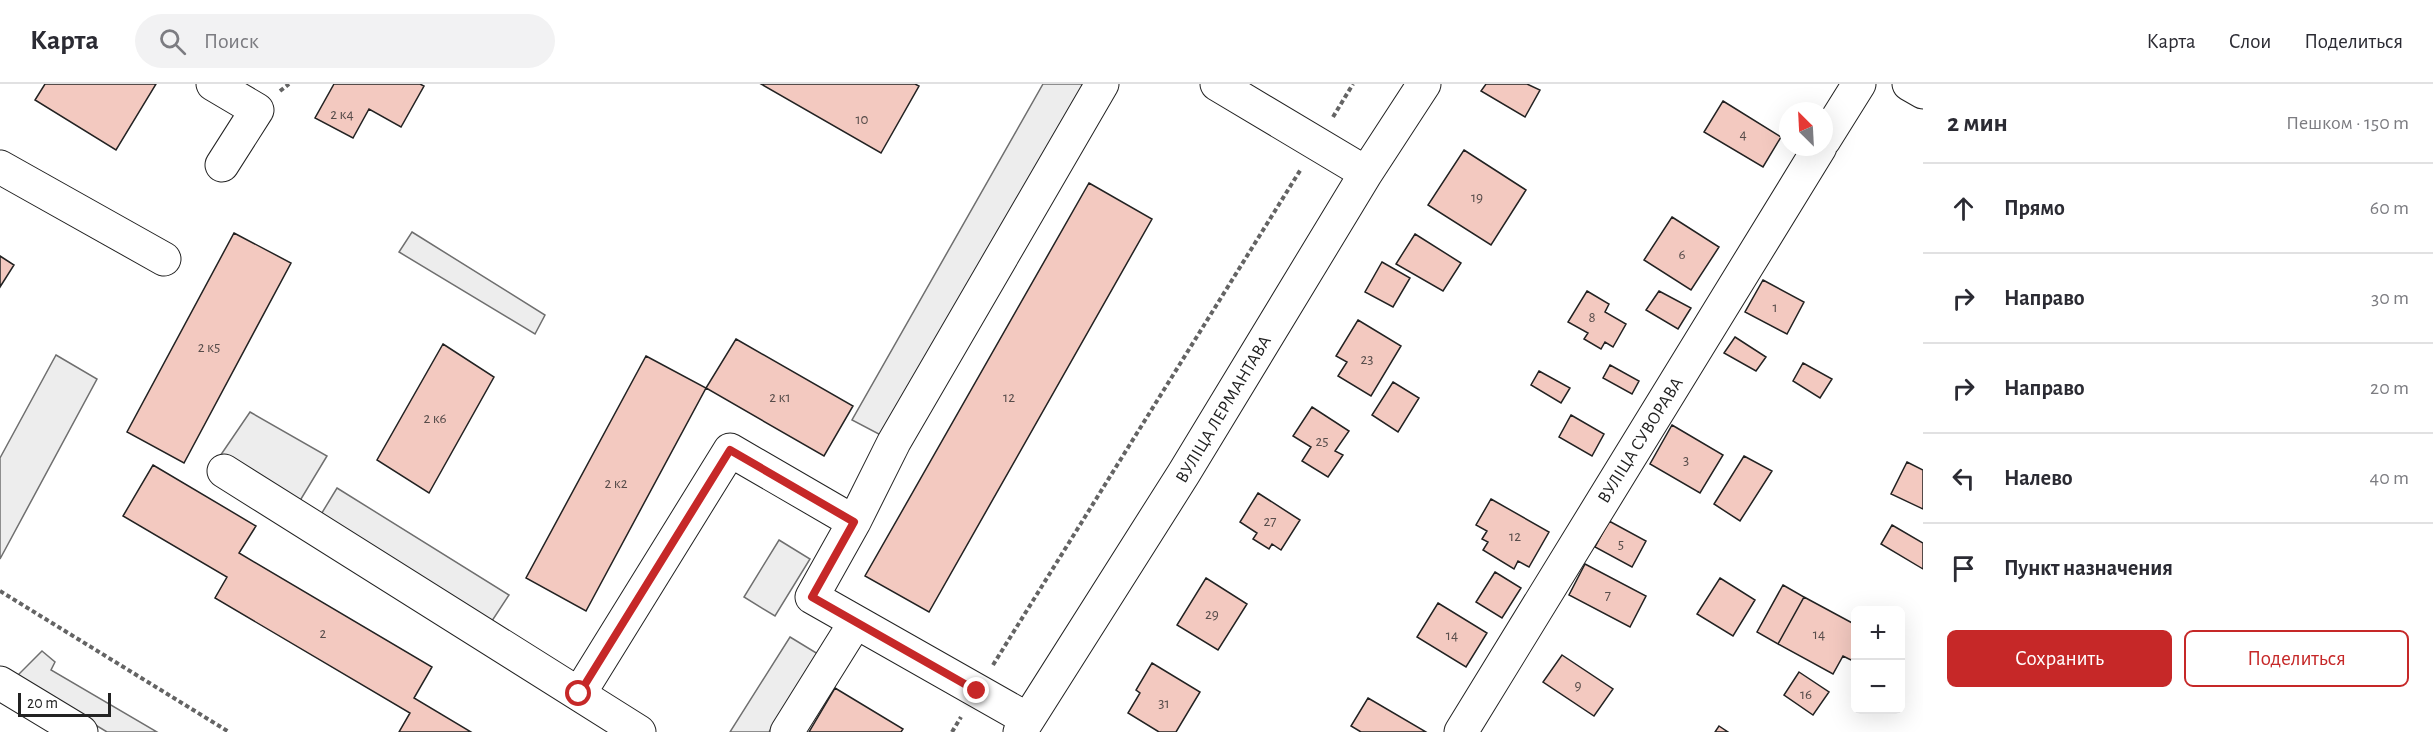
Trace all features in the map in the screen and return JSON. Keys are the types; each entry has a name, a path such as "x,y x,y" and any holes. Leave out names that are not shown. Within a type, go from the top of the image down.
{"street":[{"path":"213,84 257,110 222,165"},
{"path":"1023,726 977,691 812,597 854,522 894,442 1102,84"},
{"path":"1216,84 1366,173"},
{"name":"ВУЛІЦА ЛЕРМАНТАВА","path":"1023,726 1184,473 1366,173 1424,84"},
{"path":"1833,126 1859,84"},
{"path":"1909,84 1923,92"},
{"name":"ВУЛІЦА СУВОРАВА","path":"1461,732 1814,156"},
{"path":"0,167 164,259"},
{"path":"579,694 730,450 854,522"},
{"path":"224,471 639,732"},
{"path":"787,732 855,623"},
{"path":"0,683 81,732"}],"path":[{"path":"952,732 1353,84"},
{"path":"0,591 229,732"}],"shaded area":[{"path":"1043,84 1102,84 894,442 852,420"},
{"path":"412,232 545,315 535,334 399,252"},
{"path":"56,355 97,379 0,559 0,458"},
{"path":"250,412 327,456 298,504 218,459"},
{"path":"337,488 509,595 488,627 317,521"},
{"path":"779,540 810,559 775,616 744,597"},
{"path":"790,637 818,654 769,732 730,732"},
{"path":"42,651 55,662 51,670 157,732 107,732 16,677"}],"building":[{"path":"45,84 156,84 116,150 35,100"},
{"path":"334,84 420,84 424,86 401,127 369,109 353,138 315,118"},
{"path":"761,84 915,84 919,86 881,153"},
{"path":"1486,84 1527,84 1540,90 1525,117 1481,91"},
{"path":"1723,101 1779,136 1779,140 1763,167 1704,132"},
{"path":"1464,150 1526,190 1491,245 1428,205"},
{"path":"1089,183 1152,219 929,612 865,576"},
{"path":"1672,217 1719,247 1691,290 1644,260"},
{"path":"234,233 291,263 184,463 127,432"},
{"path":"1415,234 1461,263 1443,291 1396,264"},
{"path":"0,256 14,265 0,287"},
{"path":"1382,262 1410,278 1393,307 1365,292"},
{"path":"1763,280 1804,302 1787,334 1745,312"},
{"path":"1587,291 1609,304 1605,312 1626,324 1613,347 1605,342 1601,349 1584,339 1588,333 1568,322"},
{"path":"1659,291 1691,308 1678,329 1646,310"},
{"path":"1358,320 1401,346 1371,396 1338,376 1347,362 1336,356"},
{"path":"1735,337 1766,357 1756,371 1724,353"},
{"path":"736,339 853,406 824,456 706,388"},
{"path":"443,344 494,377 429,493 377,460"},
{"path":"646,356 706,388 586,611 526,578"},
{"path":"1803,363 1832,379 1820,398 1793,381"},
{"path":"1610,365 1639,381 1632,394 1603,378"},
{"path":"1539,371 1570,388 1561,403 1531,385"},
{"path":"1393,382 1419,398 1398,432 1372,415"},
{"path":"1312,407 1349,431 1335,451 1343,455 1328,477 1302,461 1311,447 1293,436"},
{"path":"1571,415 1604,434 1592,456 1559,437"},
{"path":"1672,425 1723,455 1700,493 1650,464"},
{"path":"1744,456 1772,471 1740,521 1714,504"},
{"path":"1907,462 1923,470 1923,509 1891,494"},
{"path":"153,465 256,526 239,553 432,667 414,698 471,732 399,732 410,713 215,598 227,577 123,516"},
{"path":"1258,493 1300,520 1281,550 1272,544 1269,549 1253,539 1257,533 1240,522"},
{"path":"1491,499 1549,532 1529,567 1518,561 1514,569 1483,550 1488,542 1482,539 1487,531 1476,525"},
{"path":"1609,521 1646,541 1632,567 1595,547"},
{"path":"1892,525 1923,543 1923,569 1881,544"},
{"path":"1585,564 1646,596 1630,627 1569,595"},
{"path":"1495,572 1521,588 1502,618 1476,602"},
{"path":"1206,578 1247,604 1218,650 1177,625"},
{"path":"1720,578 1755,600 1733,636 1697,614"},
{"path":"1783,585 1804,597 1778,644 1757,632"},
{"path":"1804,597 1851,622 1851,660 1843,656 1833,674 1778,644"},
{"path":"1438,603 1487,633 1466,667 1417,637"},
{"path":"1562,655 1613,689 1594,716 1543,682"},
{"path":"1152,663 1200,692 1176,732 1159,732 1128,713 1140,693 1136,690"},
{"path":"1799,672 1829,692 1813,715 1784,695"},
{"path":"835,688 903,729 901,732 809,732"},
{"path":"1368,698 1426,732 1361,732 1351,726"},
{"path":"1719,726 1728,732 1715,732"}],"route":[{"path":"579,694 730,450 854,522 812,597 977,691"}]}
